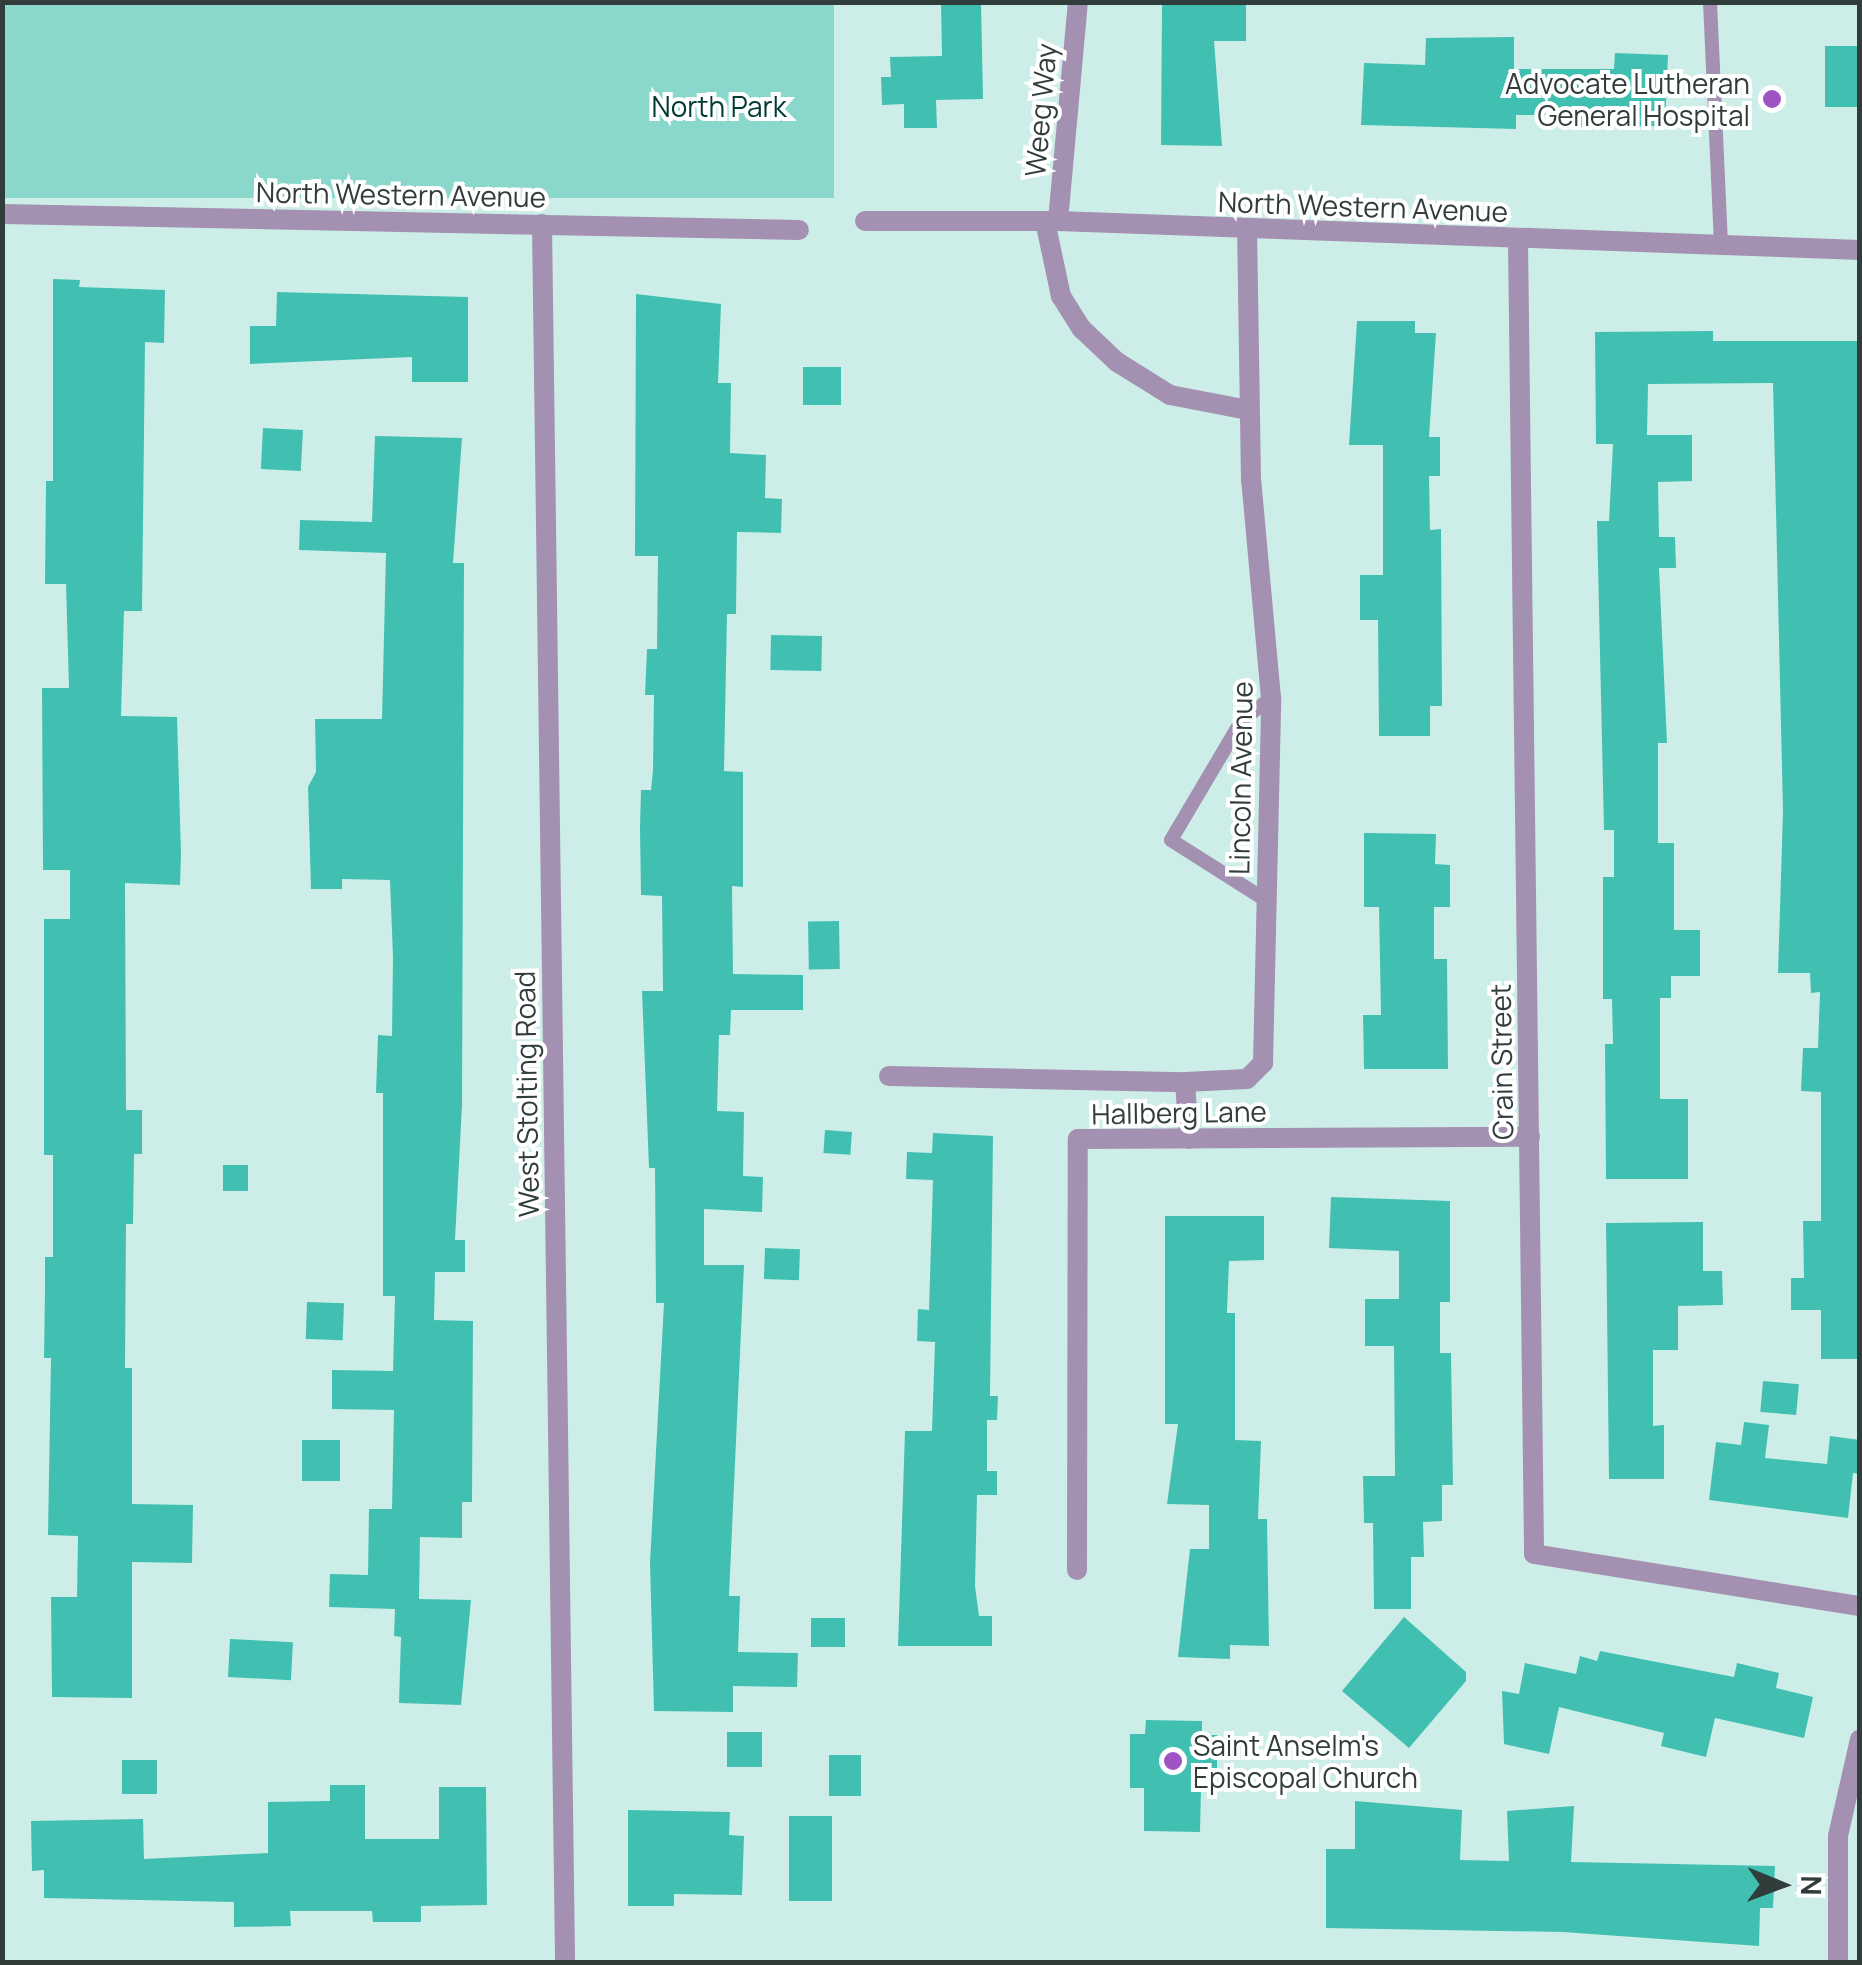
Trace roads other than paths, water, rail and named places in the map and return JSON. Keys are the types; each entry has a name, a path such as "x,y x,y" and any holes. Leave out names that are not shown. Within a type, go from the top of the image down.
{"street":[{"name":"Weeg Way","path":"1051,221 1078,2"},
{"name":"North Western Avenue","path":"2,214 800,230"},
{"name":"North Western Avenue","path":"865,221 1051,221 1860,250"},
{"path":"1051,221 1061,296 1082,329 1117,362 1170,394 1248,410"},
{"name":"West Stolting Road","path":"542,224 564,1962"},
{"name":"Lincoln Avenue","path":"889,1076 1186,1082 1247,1080 1263,1064 1271,698 1248,410 1247,229"},
{"name":"Crain Street","path":"1518,240 1534,1554 1860,1606"},
{"path":"1186,1082 1189,1138"},
{"name":"Hallberg Lane","path":"1077,1570 1078,1139 1530,1137"},
{"path":"1838,1962 1838,1836 1860,1739"}],"lane":[{"path":"1710,2 1721,246"},
{"path":"1264,898 1171,840 1242,720 1271,698"}],"place":[{"name":"Advocate Lutheran General Hospital","path":"1772,99"},
{"name":"Saint Anselm's Episcopal Church","path":"1173,1761"}],"park label":[{"name":"North Park","path":"719,106"}]}
